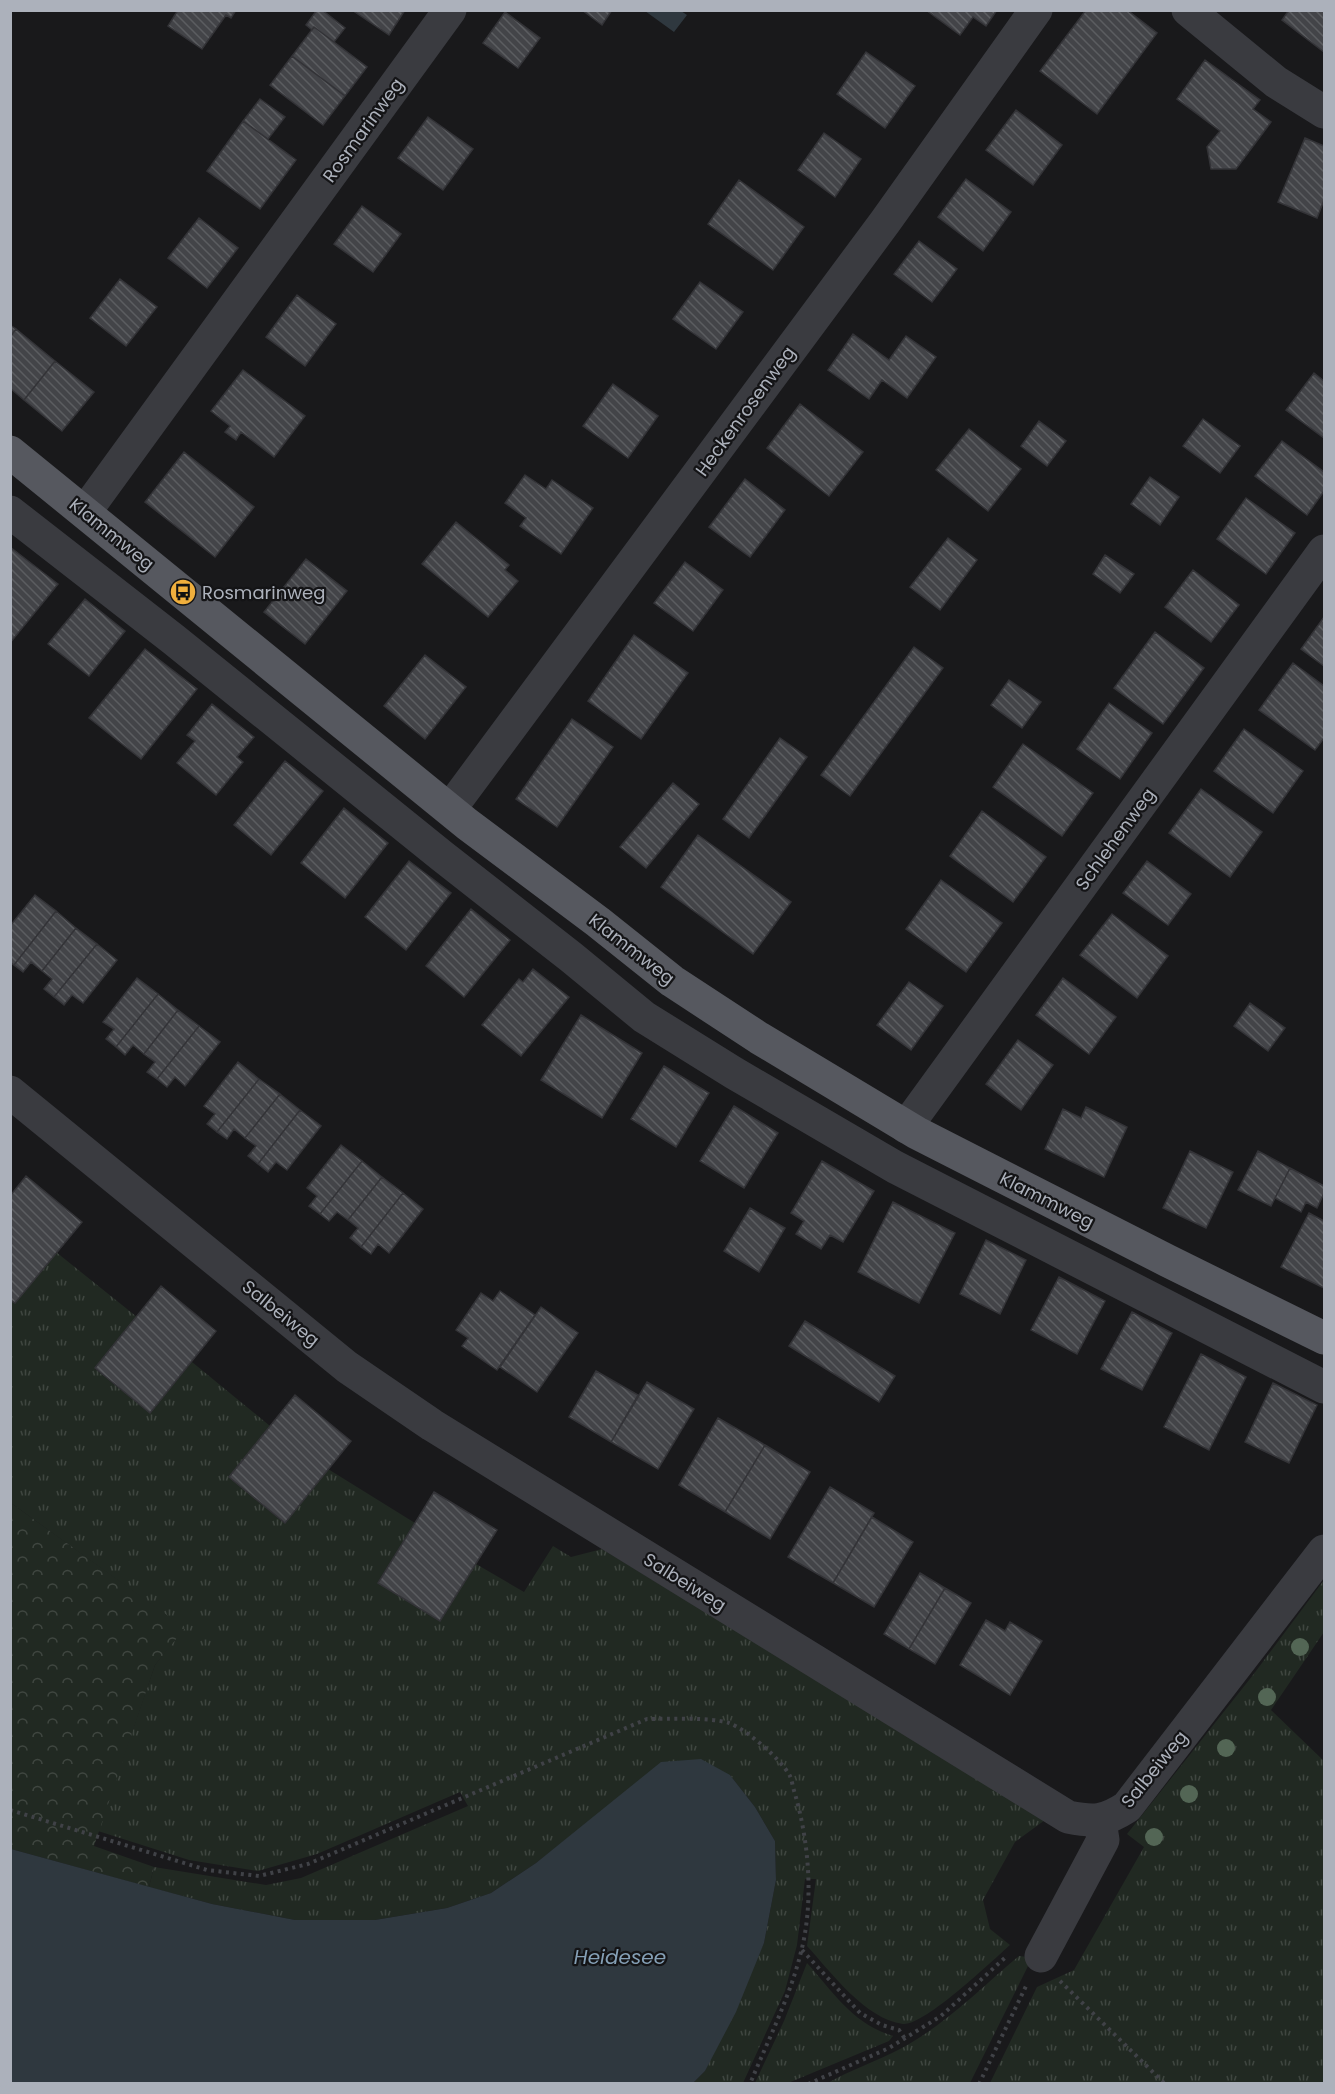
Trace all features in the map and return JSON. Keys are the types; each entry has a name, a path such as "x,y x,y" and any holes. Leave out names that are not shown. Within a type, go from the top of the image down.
{"main road":[{"name":"Klammweg","path":"10,452 450,809 672,981 759,1038 906,1127 1324,1338"}],"street":[{"name":"Rosmarinweg","path":"85,512 450,10"},
{"name":"Heckenrosenweg","path":"450,809 879,230 1036,10"},
{"path":"1188,10 1276,82 1324,112"},
{"path":"10,512 173,639 644,1017 734,1073 895,1167 1324,1388"},
{"name":"Schlehenweg","path":"906,1127 1324,550"},
{"name":"Salbeiweg","path":"10,1092 347,1367 432,1425 1068,1817 1100,1821 1127,1807 1324,1551"},
{"path":"1038,1961 1103,1840 1100,1821"}],"path":[{"path":"10,1810 207,1870 259,1876 308,1864 647,1719 692,1719 728,1723 762,1743 790,1775 802,1819 806,1858 808,1897 802,1950 793,1982 750,2084"},
{"path":"808,2084 905,2039 941,2016 1021,1944 1165,2084"},
{"path":"802,1950 860,2013 882,2025 899,2030 905,2039"},
{"path":"979,2084 1038,1961"}],"green space":[{"path":"56,1252 137,1317 95,1369 150,1413 192,1362 270,1426 229,1477 284,1523 328,1469 415,1523 378,1582 440,1621 476,1564 524,1592 553,1546 571,1557 602,1549 1045,1820 1015,1842 983,1900 990,1929 1010,1945 958,1991 926,2015 903,2024 889,2020 862,2004 807,1946 816,1879 805,1879 797,1945 785,1991 743,2083 693,2083 705,2071 764,1943 776,1880 775,1841 755,1807 730,1775 588,1822 536,1863 491,1893 447,1908 375,1920 295,1920 212,1904 149,1887 154,1867 266,1885 301,1878 468,1806 460,1792 317,1854 258,1871 189,1860 98,1831 155,1665 184,1628 11,1503 10,1300 15,1303"},
{"path":"11,1503 185,1628 155,1665 94,1846 154,1867 149,1887 11,1849"},
{"path":"1324,1580 1324,1632 1271,1710 1324,1761 1324,2083 990,2083 1037,1987 1074,1970 1144,1847 1127,1834 1253,1675"},
{"path":"1019,1956 1028,1957 1029,1964 970,2083 826,2084 893,2053 934,2028"},
{"path":"807,1963 855,2016 879,2031 893,2036 889,2041 788,2083 755,2083 784,2021"}],"water":[{"path":"645,11 681,11 687,15 674,32"},
{"name":"Heidesee","path":"701,1759 730,1775 755,1807 775,1841 776,1880 764,1943 736,2012 705,2071 693,2083 11,2083 11,1849 212,1904 295,1920 375,1920 447,1908 491,1893 536,1863 661,1762"}],"building":[{"path":"178,10 236,10 231,18 226,15 202,49 168,26"},
{"path":"317,10 322,10 345,28 334,42 314,27 312,30 306,25"},
{"path":"352,10 405,10 389,35"},
{"path":"582,10 612,10 602,25"},
{"path":"926,10 997,10 986,26 973,17 960,35"},
{"path":"1086,10 1127,10 1157,33 1097,114 1040,71"},
{"path":"1289,10 1324,10 1324,52 1282,20"},
{"path":"505,12 540,38 518,68 483,43"},
{"path":"314,27 367,67 345,96 292,56"},
{"path":"866,52 915,86 885,128 837,94"},
{"path":"292,56 345,96 323,125 270,85"},
{"path":"1205,60 1260,100 1253,109 1271,122 1236,169 1211,169 1207,147 1220,131 1177,99"},
{"path":"260,99 285,117 268,139 243,121"},
{"path":"1016,110 1062,145 1033,185 986,150"},
{"path":"428,117 473,149 443,190 398,158"},
{"path":"243,121 296,160 260,209 207,171"},
{"path":"824,133 861,159 835,197 798,170"},
{"path":"1305,138 1324,146 1324,200 1317,218 1278,202"},
{"path":"966,179 1011,212 983,251 938,217"},
{"path":"739,180 804,227 773,270 708,224"},
{"path":"362,206 401,234 373,272 334,244"},
{"path":"199,218 238,248 207,288 168,258"},
{"path":"919,241 957,269 932,302 894,274"},
{"path":"120,279 157,307 126,346 90,318"},
{"path":"700,282 743,312 716,349 673,319"},
{"path":"297,295 336,324 305,366 266,337"},
{"path":"10,325 16,329 10,337"},
{"path":"16,329 55,361 24,400 10,388 10,337"},
{"path":"853,334 889,360 906,336 936,357 907,398 882,380 869,399 828,370"},
{"path":"55,361 94,392 62,431 24,400"},
{"path":"243,370 305,416 274,457 241,432 236,440 225,432 230,426 211,411"},
{"path":"1314,373 1324,381 1324,438 1286,410"},
{"path":"613,384 658,416 628,458 583,426"},
{"path":"800,404 863,452 829,496 767,448"},
{"path":"1203,419 1240,446 1220,473 1183,446"},
{"path":"1039,421 1066,441 1047,466 1021,446"},
{"path":"969,429 1021,469 988,511 936,470"},
{"path":"1282,441 1324,472 1324,491 1307,515 1255,476"},
{"path":"184,452 254,507 215,557 145,502"},
{"path":"525,475 546,489 552,480 593,508 561,554 520,526 526,518 505,503"},
{"path":"1150,477 1179,497 1160,525 1131,504"},
{"path":"745,479 785,510 750,557 709,527"},
{"path":"1246,498 1295,533 1266,574 1217,539"},
{"path":"456,522 509,565 505,570 518,581 488,617 422,564"},
{"path":"948,538 977,560 940,610 910,587"},
{"path":"10,547 58,584 10,643"},
{"path":"1105,555 1134,574 1120,593 1093,574"},
{"path":"306,559 347,591 305,644 264,612"},
{"path":"685,562 723,590 693,631 654,603"},
{"path":"1193,570 1239,605 1211,642 1165,607"},
{"path":"85,599 125,631 89,676 48,644"},
{"path":"1324,617 1324,666 1301,649"},
{"path":"1155,632 1204,668 1163,724 1114,688"},
{"path":"634,635 688,673 641,739 588,701"},
{"path":"914,647 943,668 850,796 821,775"},
{"path":"145,649 197,689 141,759 89,718"},
{"path":"425,655 466,687 425,739 384,706"},
{"path":"1293,663 1324,686 1324,738 1315,750 1259,710"},
{"path":"1009,680 1041,702 1022,728 991,705"},
{"path":"1109,703 1152,733 1120,779 1077,749"},
{"path":"212,704 254,737 237,757 243,762 216,795 177,763 195,741 187,735"},
{"path":"572,719 613,747 557,827 516,799"},
{"path":"1244,729 1303,771 1273,813 1214,771"},
{"path":"780,738 807,757 749,838 723,819"},
{"path":"1023,744 1093,793 1062,836 993,787"},
{"path":"285,761 323,791 271,855 234,825"},
{"path":"673,783 699,804 646,868 620,847"},
{"path":"1201,789 1262,832 1230,877 1169,833"},
{"path":"344,808 388,843 345,898 301,863"},
{"path":"982,811 1046,857 1013,902 950,856"},
{"path":"698,835 791,902 753,954 661,887"},
{"path":"409,861 451,893 406,950 365,917"},
{"path":"1147,861 1191,894 1168,925 1123,893"},
{"path":"941,880 1002,923 966,972 906,929"},
{"path":"35,895 56,911 14,965 10,962 10,926"},
{"path":"471,909 510,940 464,997 426,966"},
{"path":"56,911 76,928 42,971 31,962 23,972 14,965"},
{"path":"1112,914 1168,956 1137,998 1080,955"},
{"path":"76,928 97,944 54,997 44,989 52,979 42,971"},
{"path":"97,944 117,960 83,1003 72,995 64,1005 54,997"},
{"path":"533,969 569,997 521,1056 482,1025 519,979 523,982"},
{"path":"137,978 158,994 116,1047 106,1039 114,1029 103,1022"},
{"path":"1063,978 1116,1017 1089,1054 1036,1015"},
{"path":"909,982 943,1006 911,1050 877,1025"},
{"path":"158,994 178,1010 144,1054 133,1045 125,1055 116,1047"},
{"path":"1250,1003 1285,1028 1268,1051 1234,1026"},
{"path":"178,1010 199,1026 157,1079 147,1072 155,1062 144,1054"},
{"path":"581,1015 642,1053 602,1118 541,1080"},
{"path":"199,1026 220,1042 185,1086 175,1077 167,1087 157,1079"},
{"path":"1018,1040 1053,1065 1021,1110 986,1084"},
{"path":"238,1062 259,1079 217,1132 207,1124 215,1114 204,1106"},
{"path":"664,1066 709,1093 676,1147 631,1119"},
{"path":"259,1079 280,1094 245,1138 234,1129 227,1139 217,1132"},
{"path":"280,1094 300,1110 258,1164 248,1156 256,1146 245,1138"},
{"path":"734,1106 778,1133 744,1188 700,1161"},
{"path":"1086,1107 1127,1127 1104,1177 1045,1149 1063,1109 1081,1118"},
{"path":"300,1110 321,1126 287,1170 276,1162 268,1172 258,1164"},
{"path":"341,1145 362,1161 320,1214 309,1206 317,1196 307,1188"},
{"path":"1190,1151 1233,1172 1206,1228 1163,1208"},
{"path":"1258,1151 1290,1168 1271,1206 1238,1190"},
{"path":"362,1161 382,1177 348,1220 337,1212 329,1221 320,1214"},
{"path":"822,1161 874,1191 843,1242 830,1235 821,1249 796,1234 804,1221 791,1213"},
{"path":"1290,1168 1324,1186 1324,1193 1317,1208 1306,1202 1301,1212 1275,1198"},
{"path":"26,1176 82,1222 15,1303 10,1300 10,1196"},
{"path":"382,1177 403,1193 361,1247 350,1238 358,1228 348,1220"},
{"path":"403,1193 423,1209 389,1253 378,1244 371,1254 361,1247"},
{"path":"893,1202 955,1233 919,1303 858,1272"},
{"path":"750,1208 785,1228 759,1272 724,1251"},
{"path":"1309,1213 1324,1221 1324,1288 1281,1267"},
{"path":"986,1240 1026,1260 1000,1314 960,1294"},
{"path":"1059,1277 1105,1301 1077,1354 1031,1330"},
{"path":"161,1286 216,1331 150,1413 95,1368"},
{"path":"500,1291 535,1315 497,1370 462,1346 468,1338 456,1330 481,1293 493,1301"},
{"path":"541,1307 578,1333 537,1392 500,1367"},
{"path":"1132,1312 1172,1333 1142,1390 1101,1369"},
{"path":"805,1321 895,1376 879,1402 789,1346"},
{"path":"1201,1354 1246,1377 1209,1450 1164,1427"},
{"path":"596,1371 638,1395 611,1442 569,1417"},
{"path":"647,1382 694,1409 658,1469 611,1442"},
{"path":"1273,1383 1317,1405 1289,1463 1245,1442"},
{"path":"295,1395 351,1441 285,1523 229,1477"},
{"path":"718,1418 765,1445 725,1512 679,1485"},
{"path":"765,1445 810,1472 770,1539 725,1512"},
{"path":"830,1487 874,1513 833,1583 788,1557"},
{"path":"434,1492 497,1530 440,1621 378,1583"},
{"path":"872,1517 913,1542 874,1607 833,1583"},
{"path":"920,1573 945,1588 909,1649 884,1634"},
{"path":"945,1588 971,1603 935,1664 909,1649"},
{"path":"986,1620 1005,1631 1010,1622 1042,1641 1010,1695 960,1665"}],"place":[{"name":"Rosmarinweg","path":"183,592"}]}
